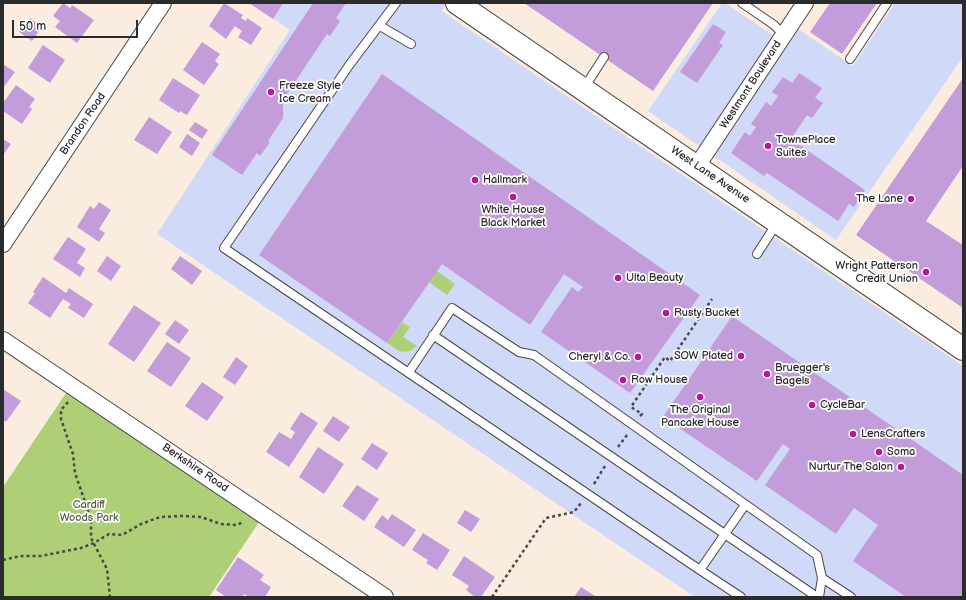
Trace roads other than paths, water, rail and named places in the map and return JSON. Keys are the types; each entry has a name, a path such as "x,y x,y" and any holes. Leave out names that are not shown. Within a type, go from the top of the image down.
{"main road":[{"name":"West Lane Avenue","path":"457,3 963,349"}],"street":[{"name":"Brandon Road","path":"3,244 163,3"},
{"name":"Westmont Boulevard","path":"697,166 806,3"},
{"name":"Berkshire Road","path":"3,340 385,597"}],"lane":[{"path":"396,3 350,64 224,248 741,597"},
{"path":"742,3 774,25 784,35"},
{"path":"850,59 887,3"},
{"path":"380,26 411,44"},
{"path":"583,89 604,57"},
{"path":"756,254 778,222"},
{"path":"409,372 433,335 452,308 520,352 534,355 817,555 822,578 818,597 433,335"},
{"path":"700,570 746,505"},
{"path":"822,578 851,597"}],"place":[{"name":"Freeze Style Ice Cream","path":"271,92"},
{"name":"TownePlace Suites","path":"768,146"},
{"name":"Hallmark","path":"475,180"},
{"name":"White House Black Market","path":"513,197"},
{"name":"The Lane","path":"911,199"},
{"name":"Wright Patterson Credit Union","path":"926,272"},
{"name":"Ulta Beauty","path":"618,278"},
{"name":"Rusty Bucket","path":"666,313"},
{"name":"SOW Plated","path":"741,356"},
{"name":"Cheryl & Co.","path":"638,357"},
{"name":"Bruegger's Bagels","path":"767,374"},
{"name":"Row House","path":"623,380"},
{"name":"The Original Pancake House","path":"700,397"},
{"name":"CycleBar","path":"812,405"},
{"name":"LensCrafters","path":"853,434"},
{"name":"Soma","path":"879,452"},
{"name":"Nurtur The Salon","path":"901,467"}],"park label":[{"name":"Cardiff Woods Park","path":"89,511"}]}
